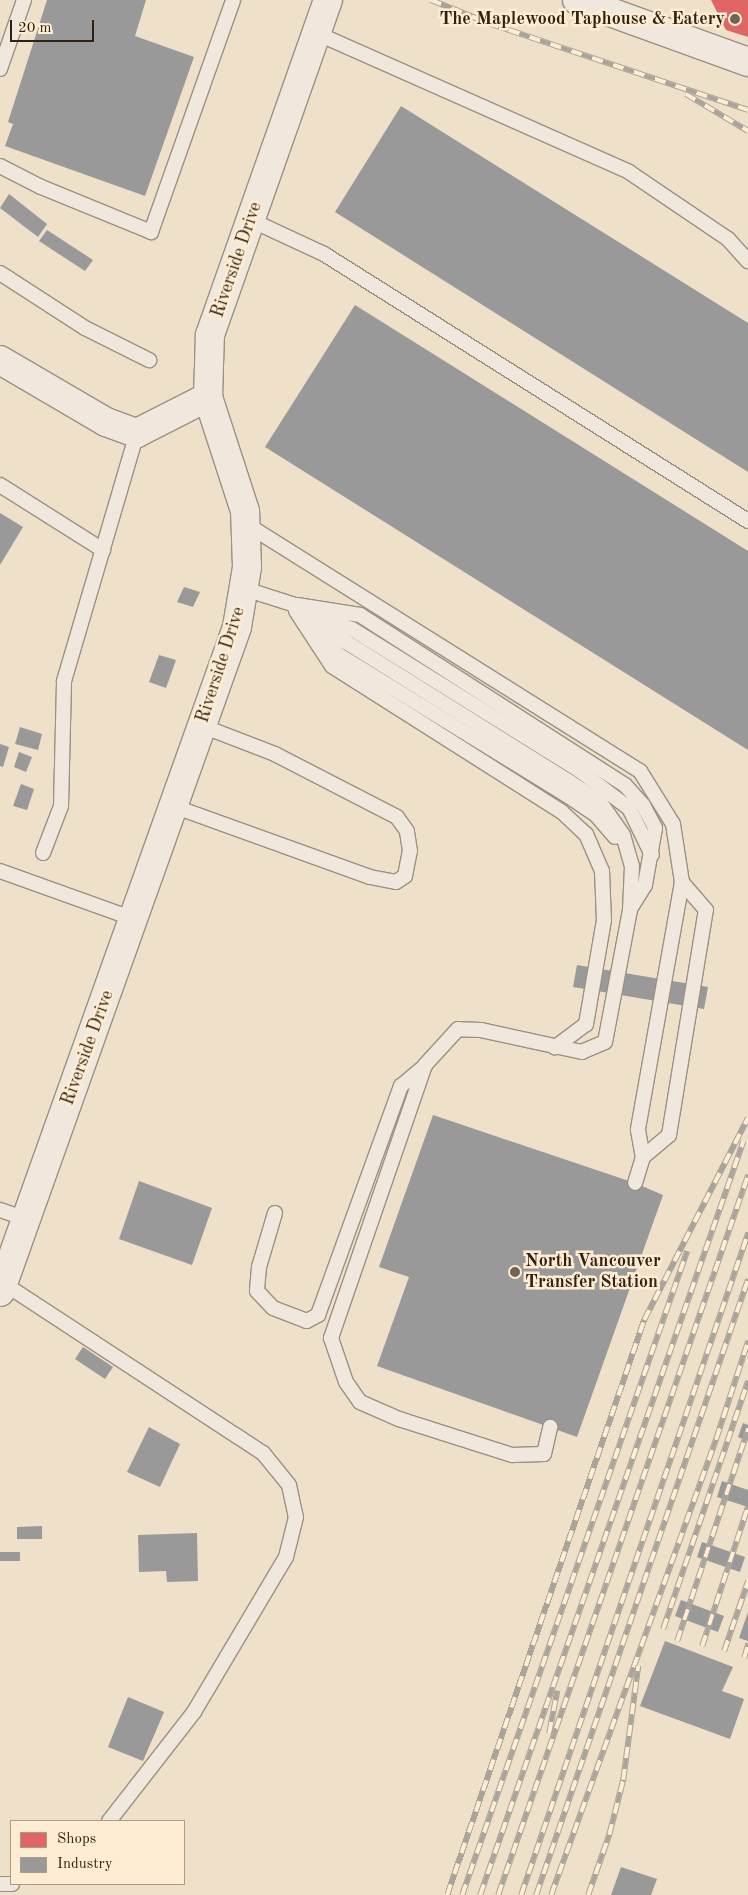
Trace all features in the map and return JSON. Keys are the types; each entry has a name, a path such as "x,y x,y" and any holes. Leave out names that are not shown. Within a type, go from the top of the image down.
{"street":[{"name":"Riverside Drive","path":"2,1288 237,627 245,589 245,511 208,397 210,335 328,0"},
{"path":"577,0 748,62"},
{"path":"0,360 106,422 137,433 208,397"}],"lane":[{"path":"0,69 24,0"},
{"path":"0,166 41,187 151,232 233,0"},
{"path":"316,33 628,172 728,239 748,261"},
{"path":"251,220 324,254 748,522"},
{"path":"0,273 85,328 149,360"},
{"path":"43,853 61,806 64,681 137,433"},
{"path":"0,485 103,550"},
{"path":"246,524 640,771 673,824 682,882 638,1130 643,1157 635,1183"},
{"path":"245,589 292,604 352,629 580,771 628,808 652,855 645,885 630,910"},
{"path":"275,1213 259,1267 256,1291 273,1308 307,1321 318,1315 401,1086 425,1065 458,1029 481,1030 582,1052 605,1042 630,910 632,866 623,835 600,802 346,642 292,604"},
{"path":"292,604 332,666 562,812 586,834 602,871 604,920 586,1024 555,1047"},
{"path":"173,806 370,877 396,882 405,876 410,851 407,832 397,817 275,754 202,726"},
{"path":"0,871 134,919"},
{"path":"643,1157 669,1135 706,910 682,882"},
{"path":"425,1065 331,1338 346,1382 360,1402 399,1419 512,1455 544,1454 550,1427"},
{"path":"0,1210 26,1220"},
{"path":"2,1288 263,1453 289,1485 296,1517 286,1557 194,1712 110,1820"},
{"path":"0,1890 9,1895"}],"building: Shops":[{"name":"The Maplewood Taphouse & Eatery","path":"711,0 748,0 748,37 726,30"}],"building: Industry":[{"path":"47,0 146,0 135,36 194,57 145,196 5,146 13,124 8,122"},
{"path":"401,106 748,323 748,472 335,212"},
{"path":"9,194 47,224 38,237 0,208"},
{"path":"47,230 93,260 85,271 39,241"},
{"path":"355,305 748,551 748,750 265,447"},
{"path":"0,513 23,527 0,565"},
{"path":"184,587 200,592 193,607 177,602"},
{"path":"159,655 176,660 166,688 149,682"},
{"path":"20,727 42,734 38,750 15,744"},
{"path":"0,744 9,747 3,767 0,766"},
{"path":"19,752 32,757 26,772 14,767"},
{"path":"21,784 34,789 27,810 13,806"},
{"path":"577,965 708,987 704,1009 573,987"},
{"name":"North Vancouver Transfer Station","path":"433,1115 635,1183 663,1195 577,1437 377,1366 409,1277 379,1267"},
{"path":"139,1181 212,1208 192,1265 119,1239"},
{"path":"83,1347 113,1367 105,1379 75,1359"},
{"path":"743,1423 748,1425 748,1441 738,1437"},
{"path":"149,1427 180,1444 160,1487 127,1472"},
{"path":"722,1481 748,1490 748,1507 717,1497"},
{"path":"42,1526 42,1539 17,1539 17,1527"},
{"path":"197,1533 198,1581 167,1582 166,1571 139,1572 138,1535"},
{"path":"702,1542 745,1557 740,1572 697,1557"},
{"path":"0,1552 20,1552 20,1561 0,1561"},
{"path":"681,1600 724,1616 718,1632 675,1616"},
{"path":"748,1612 748,1641 739,1638"},
{"path":"665,1641 733,1667 722,1691 744,1699 730,1739 640,1706"},
{"path":"128,1697 164,1712 143,1761 108,1747"},
{"path":"621,1867 657,1879 651,1895 611,1895"}],"railway":[{"path":"431,0 488,23 748,110"},
{"path":"686,94 748,131"},
{"path":"447,1895 644,1320 748,1118"},
{"path":"480,1895 743,1142"},
{"path":"498,1895 748,1175"},
{"path":"521,1895 748,1233"},
{"path":"462,1895 687,1251"},
{"path":"536,1895 748,1279"},
{"path":"551,1895 716,1439 748,1341"},
{"path":"663,1629 748,1381"},
{"path":"677,1641 748,1429"},
{"path":"702,1646 748,1506"},
{"path":"724,1651 748,1581"},
{"path":"744,1658 748,1644"},
{"path":"588,1895 609,1835 623,1780 638,1666"},
{"path":"549,1733 557,1691"}],"place":[{"name":"The Maplewood Taphouse & Eatery","path":"735,19"},
{"name":"North Vancouver Transfer Station","path":"515,1272"}]}
